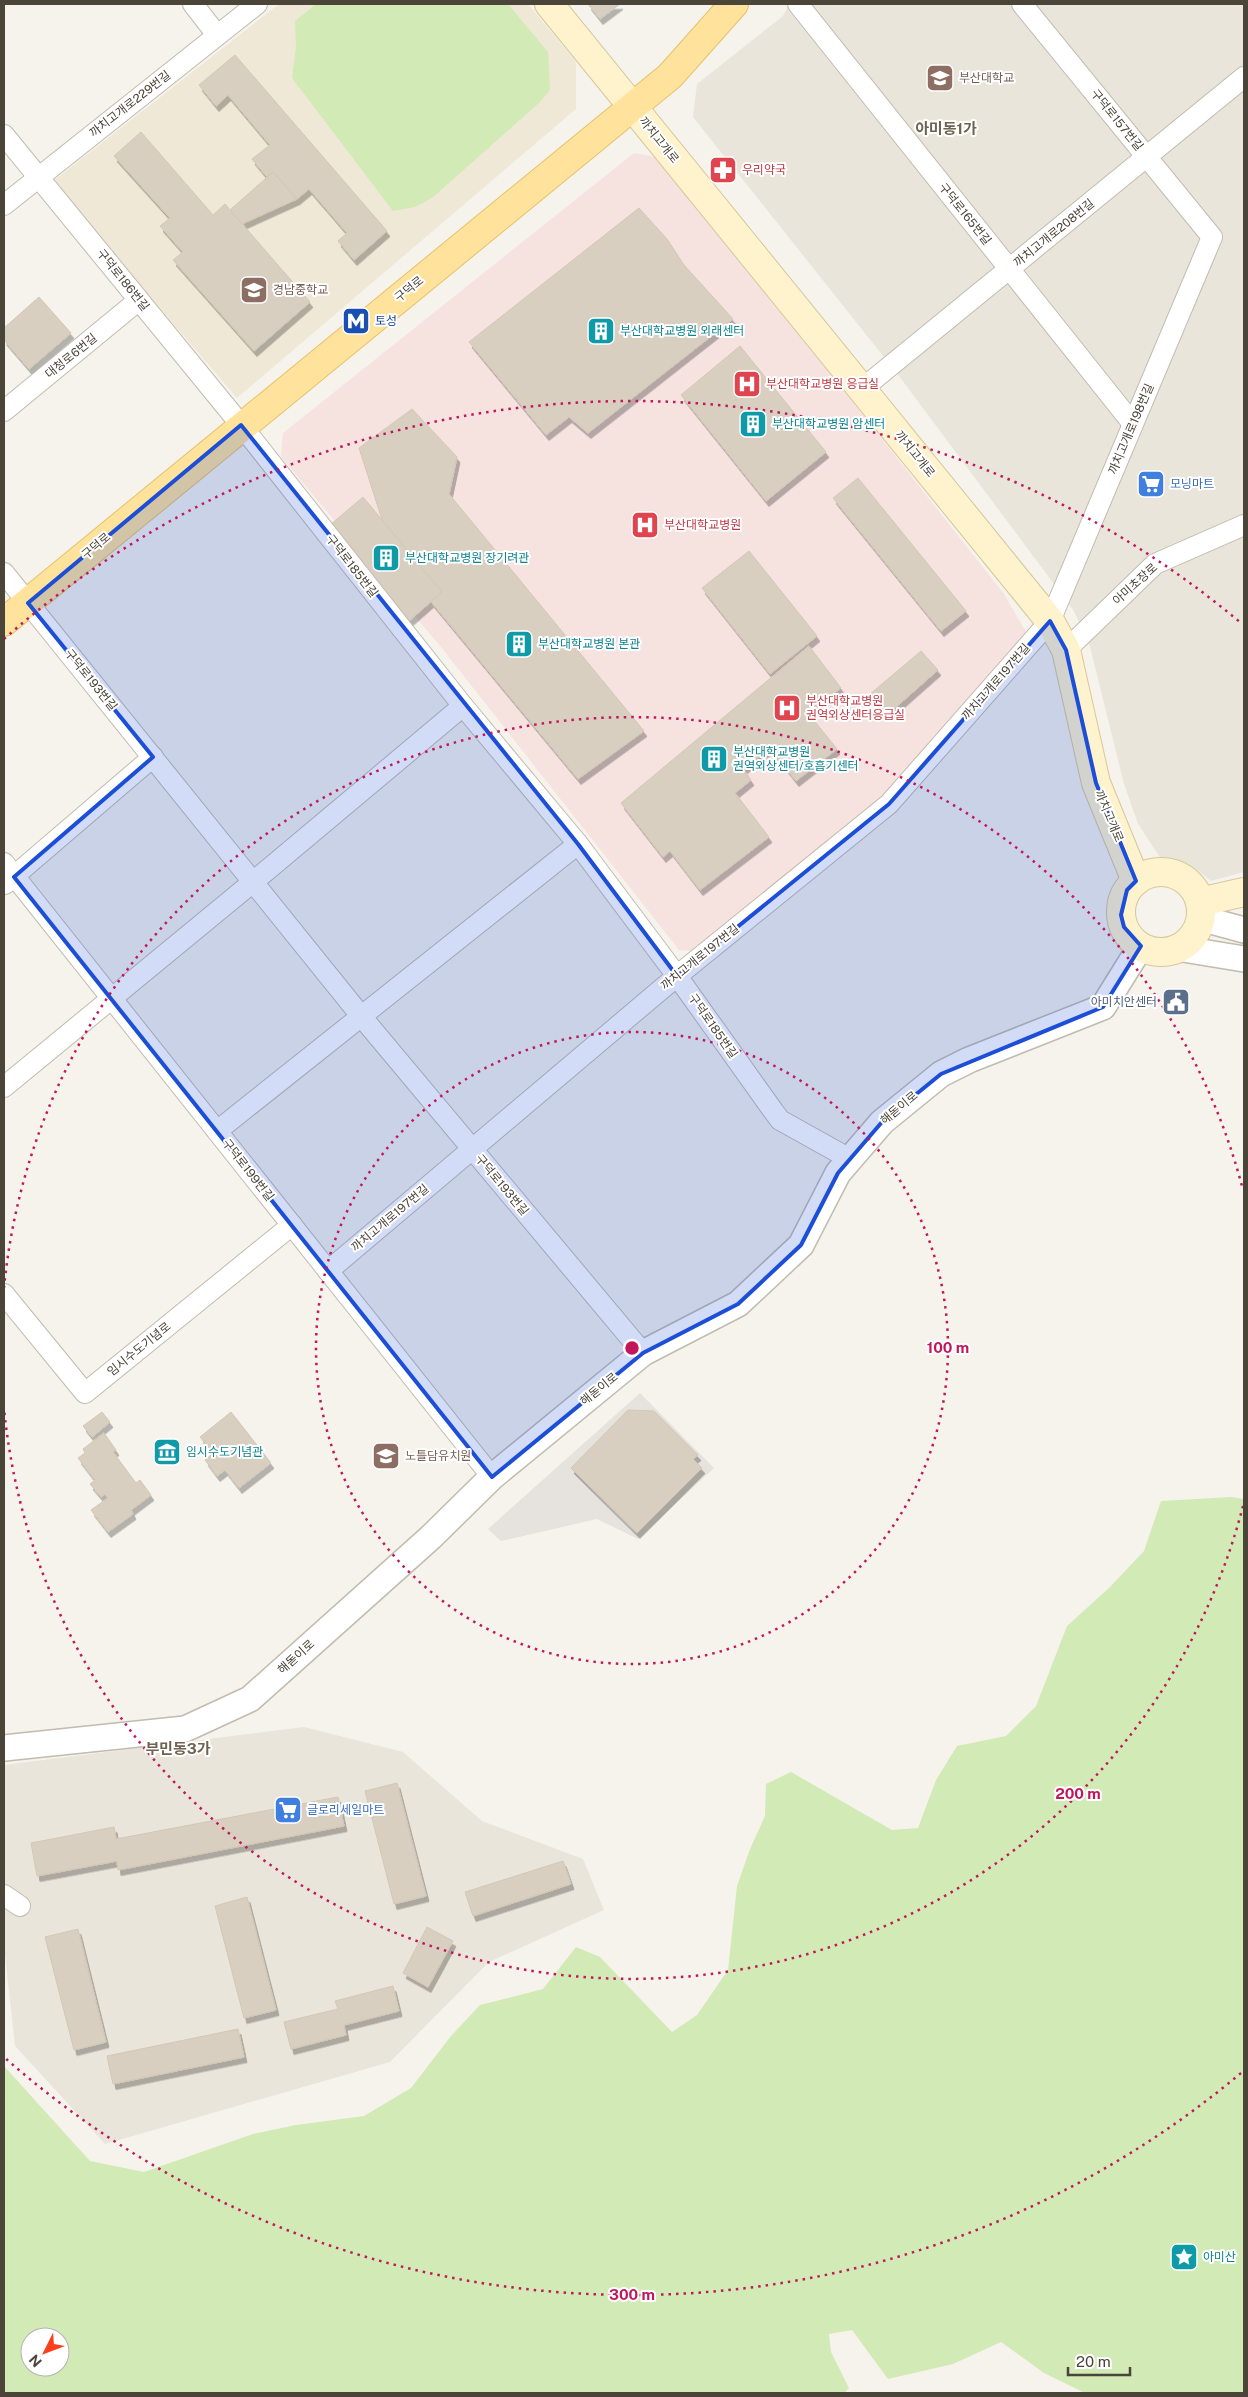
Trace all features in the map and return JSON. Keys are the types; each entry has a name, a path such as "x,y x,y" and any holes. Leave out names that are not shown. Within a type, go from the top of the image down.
{"main road":[{"name":"까치고개로","path":"549,4 1050,621 1066,650 1096,783 1136,881"},
{"name":"구덕로","path":"4,622 670,76 734,4"},
{"path":"1160,872 1174,874 1185,880 1195,890 1200,910 1192,937 1177,948 1159,951 1141,946 1131,938 1124,927 1121,915 1122,902 1127,890 1147,874 1160,872"},
{"path":"1200,910 1244,892"}],"street":[{"path":"193,4 218,35"},
{"name":"까치고개로229번길","path":"4,205 257,4"},
{"name":"구덕로157번길","path":"1022,4 1212,237"},
{"name":"구덕로165번길","path":"801,5 1133,424"},
{"name":"까치고개로208번길","path":"862,389 1148,157 1244,76"},
{"name":"구덕로186번길","path":"4,135 242,426"},
{"name":"까치고개로198번길","path":"1050,621 1212,237"},
{"name":"대청로6번길","path":"4,411 139,300"},
{"name":"구덕로185번길","path":"242,426 463,706 578,844 677,976 780,1120 850,1159"},
{"name":"아미초장로","path":"1066,650 1155,564 1244,525"},
{"name":"구덕로193번길","path":"4,574 154,757 361,1016 643,1353"},
{"name":"까치고개로197번길","path":"328,1271 677,976 889,804 1050,621"},
{"path":"4,1087 463,706"},
{"path":"7,875 154,757"},
{"path":"218,1131 578,844"},
{"name":"구덕로199번길","path":"7,875 218,1131 492,1477"},
{"path":"1244,903 1244,914"},
{"path":"1200,910 1244,930"},
{"name":"해돋이로","path":"4,1748 185,1728 250,1699 431,1537 492,1477 643,1353 738,1304 801,1245 838,1173 882,1122 941,1074 969,1060 1103,1007 1141,946"},
{"path":"1177,948 1244,959"},
{"name":"임시수도기념로","path":"6,1302 85,1393 292,1225"}],"highlighted area":[{"path":"241,425 578,844 677,976 889,804 1050,621 1066,650 1096,783 1136,881 1127,890 1121,915 1124,927 1141,946 1103,1007 941,1074 882,1122 838,1173 801,1245 738,1304 643,1353 492,1477 14,877 153,757 28,603"}],"shaded area":[{"name":"경남중학교","path":"279,4 528,4 576,62 576,109 237,398 52,182"},
{"path":"789,4 1244,4 1244,872 1211,881 1200,872 1181,864 1163,862 1138,824 1124,784 1090,647 1074,611 899,376 693,117 697,84 783,16"},
{"name":"부산대학교병원","path":"634,153 661,158 1004,594 1026,632 890,794 697,951 679,950 441,647 281,457 283,433"},
{"path":"640,1393 714,1468 638,1539 597,1519 501,1541 488,1529"},
{"path":"304,1727 403,1752 482,1821 583,1859 604,1910 489,1962 390,2062 105,2144 15,2046 4,1946 4,1765"}],"green space":[{"path":"316,4 508,4 548,52 550,90 540,102 432,198 415,207 393,211 292,78 296,47 295,21"},
{"path":"1231,1497 1244,1499 1244,2393 1085,2393 1044,2373 1001,2342 953,2364 888,2379 852,2330 829,2334 831,2352 849,2388 844,2393 4,2393 4,2066 90,2161 144,2172 253,2134 296,2125 364,2116 411,2088 451,2036 480,2005 543,1989 576,1947 600,1957 672,2032 697,2015 728,1970 737,1886 750,1849 765,1816 766,1784 791,1772 892,1830 918,1828 936,1780 957,1746 1006,1736 1036,1706 1067,1626 1110,1587 1144,1551 1161,1501"}],"building":[{"path":"588,4 620,4 600,19"},
{"path":"235,55 387,231 354,260 338,241 347,233 309,189 297,199 273,172 267,177 252,159 270,145 228,95 216,106 199,85"},
{"path":"141,132 213,215 225,204 310,302 254,351 173,260 183,252 160,226 170,218 114,156"},
{"path":"273,172 297,199 242,224 230,210"},
{"name":"부산대학교병원 외래센터","path":"639,208 667,239 684,265 733,319 588,433 569,417 546,435 469,342"},
{"path":"39,297 71,333 29,369 4,340 4,328"},
{"name":"부산대학교병원 암센터","path":"740,346 826,452 766,501 681,395"},
{"name":"부산대학교병원 본관","path":"412,409 457,457 449,494 644,731 578,779 394,557 359,448"},
{"path":"858,478 966,611 941,631 833,498"},
{"name":"부산대학교병원 장기려관","path":"363,497 442,592 409,621 330,525"},
{"path":"749,551 817,636 770,674 702,588"},
{"name":"부산대학교병원 권역외상센터/호흡기센터","path":"809,646 841,688 808,713 837,749 796,781 770,748 743,769 751,780 735,793 769,837 700,890 670,851 663,857 621,803"},
{"path":"921,651 938,670 887,715 869,695"},
{"path":"628,1410 654,1411 698,1455 693,1459 702,1468 637,1533 571,1468"},
{"path":"102,1412 110,1422 92,1437 83,1426"},
{"path":"231,1412 271,1463 239,1488 225,1470 217,1476 205,1460 213,1453 200,1437"},
{"path":"104,1433 116,1450 113,1452 136,1483 140,1480 151,1495 131,1510 133,1514 108,1532 91,1510 108,1498 105,1494 101,1497 90,1484 95,1480 78,1458 85,1453 83,1449"},
{"path":"397,1783 426,1896 394,1904 365,1791"},
{"path":"338,1797 344,1826 118,1870 117,1861 37,1876 31,1843 114,1827 116,1839"},
{"path":"563,1861 571,1884 473,1916 465,1892"},
{"path":"247,1897 276,2010 244,2018 215,1906"},
{"path":"427,1927 453,1941 428,1987 403,1973"},
{"path":"78,1929 106,2042 74,2050 45,1937"},
{"path":"393,1986 399,2011 344,2025 346,2035 291,2049 284,2022 338,2009 335,2001"},
{"path":"238,2029 244,2057 113,2084 107,2056"}],"place":[{"name":"부산대학교","path":"940,78"},
{"name":"우리약국","path":"723,170"},
{"name":"경남중학교","path":"254,290"},
{"name":"토성","path":"356,321"},
{"name":"부산대학교병원 외래센터","path":"601,331"},
{"name":"부산대학교병원 응급실","path":"747,384"},
{"name":"부산대학교병원 암센터","path":"753,424"},
{"name":"모닝마트","path":"1151,484"},
{"name":"부산대학교병원","path":"645,525"},
{"name":"부산대학교병원 장기려관","path":"386,558"},
{"name":"부산대학교병원 본관","path":"519,644"},
{"name":"부산대학교병원 권역외상센터응급실","path":"787,708"},
{"name":"부산대학교병원 권역외상센터/호흡기센터","path":"714,759"},
{"name":"아미치안센터","path":"1176,1002"},
{"name":"임시수도기념관","path":"167,1452"},
{"name":"노틀담유치원","path":"386,1456"},
{"name":"글로리세일마트","path":"288,1810"},
{"name":"아미산","path":"1184,2257"}],"district":[{"name":"아미동1가","path":"946,128"},
{"name":"부민동3가","path":"178,1748"}]}
